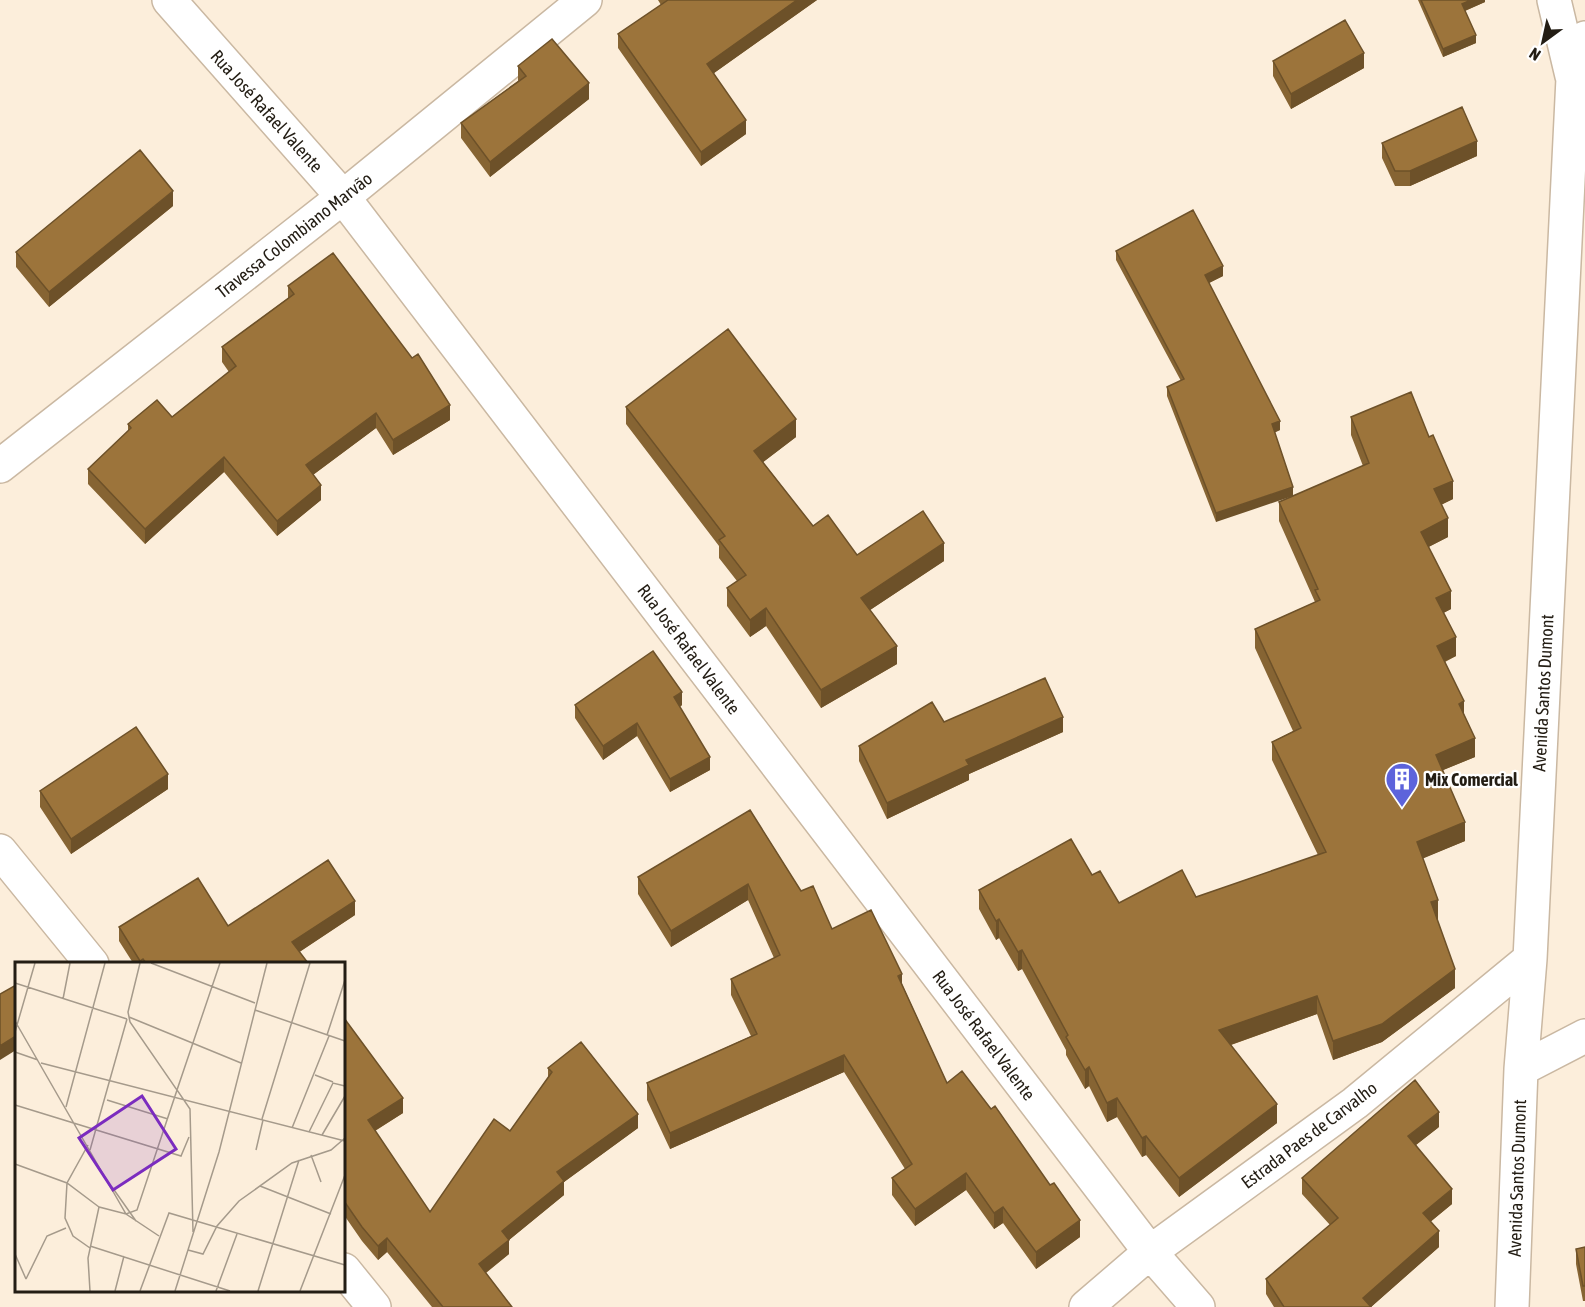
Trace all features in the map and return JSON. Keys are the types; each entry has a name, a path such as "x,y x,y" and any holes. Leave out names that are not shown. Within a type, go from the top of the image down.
{"street":[{"name":"Rua José Rafael Valente","path":"169,0 343,197 1150,1252 1198,1307"},
{"name":"Travessa Colombiano Marvão","path":"0,466 343,197 585,0"},
{"name":"Avenida Santos Dumont","path":"1554,0 1573,78"},
{"name":"Avenida Santos Dumont","path":"1512,1307 1521,1069 1530,959 1573,78 1585,38"},
{"path":"0,851 91,962"},
{"name":"Estrada Paes de Carvalho","path":"1086,1307 1150,1252 1355,1102 1530,959"},
{"path":"1521,1069 1585,1036"},
{"path":"345,1271 374,1307"}],"building":[{"path":"668,0 797,0 707,64 746,120 701,152 618,34"},
{"path":"1421,0 1471,0 1462,4 1476,35 1443,49"},
{"path":"1345,20 1364,53 1291,94 1273,61"},
{"path":"552,39 589,83 490,162 461,123 526,76 518,66"},
{"path":"1462,107 1477,141 1410,171 1395,171 1382,143"},
{"path":"140,150 173,191 49,292 16,252"},
{"path":"1193,210 1223,266 1205,275 1280,421 1272,424 1293,487 1216,513 1167,387 1184,379 1116,251"},
{"path":"333,253 412,358 418,354 450,405 393,440 376,413 306,465 321,485 277,521 224,457 145,529 88,469 131,428 128,424 157,400 172,417 236,366 222,347 294,294 288,286"},
{"path":"728,329 796,419 754,451 813,526 828,515 857,555 923,511 944,543 861,598 897,646 821,690 766,608 750,620 727,588 746,575 719,540 725,536 626,407"},
{"path":"1411,392 1429,437 1433,435 1453,481 1434,489 1448,518 1421,532 1451,591 1436,598 1456,637 1437,646 1464,701 1459,704 1475,738 1436,755 1465,822 1417,842 1438,900 1431,902 1455,969 1382,1024 1333,1041 1317,996 1219,1030 1277,1104 1179,1178 1146,1136 1142,1138 1117,1098 1107,1103 1089,1067 1085,1070 1066,1037 1068,1035 1022,950 1018,952 999,919 996,921 979,890 1071,839 1092,875 1100,871 1119,903 1182,870 1196,897 1326,852 1272,742 1301,728 1255,629 1320,600 1315,590 1318,589 1279,502 1369,463 1351,417"},
{"path":"653,651 682,692 674,697 710,757 670,779 637,723 603,746 575,705"},
{"path":"1045,678 1063,717 966,760 969,765 887,803 859,746 932,702 944,722"},
{"path":"136,727 168,774 71,839 40,791"},
{"path":"750,810 801,891 813,886 832,929 871,910 902,974 898,976 947,1083 962,1071 991,1109 995,1106 1050,1185 1054,1183 1080,1220 1036,1252 1003,1207 994,1213 966,1173 915,1209 892,1178 912,1164 844,1055 670,1133 647,1083 757,1034 731,979 780,955 748,884 671,931 638,877"},
{"path":"328,860 355,901 292,942 307,962 145,962 143,959 140,961 119,927 198,878 228,926"},
{"path":"15,986 15,1037 0,1046 0,994"},
{"path":"345,1019 403,1098 368,1120 430,1212 494,1119 510,1131 552,1072 548,1068 581,1042 638,1114 557,1172 564,1181 502,1231 509,1240 479,1264 512,1307 443,1307 387,1238 378,1246 345,1202"},
{"path":"1415,1080 1439,1112 1408,1136 1452,1189 1423,1213 1439,1231 1363,1298 1371,1307 1284,1307 1266,1279 1338,1218 1302,1178"},
{"path":"1585,1247 1585,1286 1583,1286 1576,1249"}],"place":[{"name":"Mix Comercial","path":"1402,808"}]}
